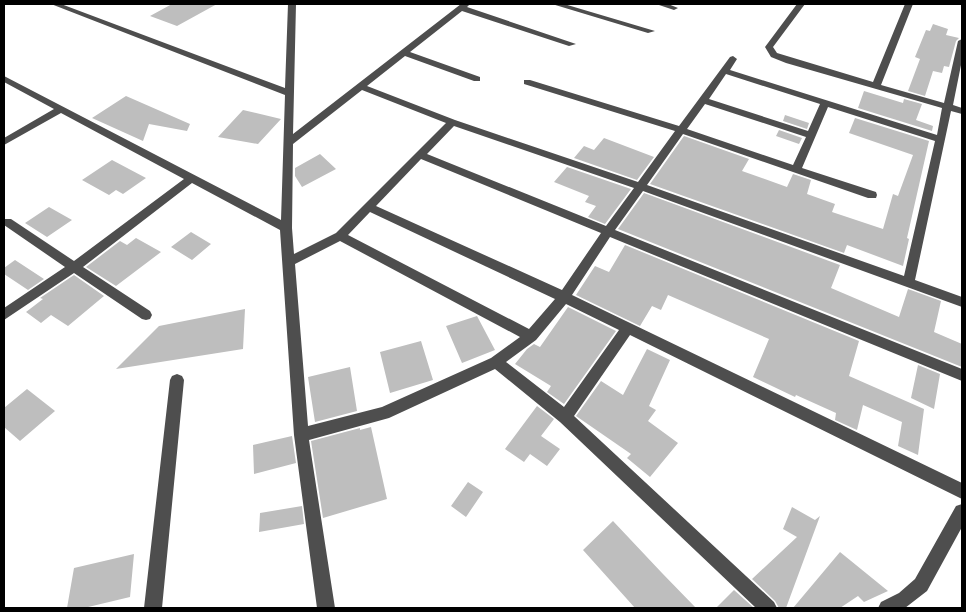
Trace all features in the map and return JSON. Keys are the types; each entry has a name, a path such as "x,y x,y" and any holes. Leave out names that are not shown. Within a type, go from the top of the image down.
{"street":[{"path":"55,4 289,93"},
{"path":"292,4 286,228 301,436 326,608"},
{"path":"556,4 651,31"},
{"path":"660,4 674,8"},
{"path":"801,4 771,43 770,50 774,55 962,111"},
{"path":"876,86 909,4"},
{"path":"287,144 463,6 572,44"},
{"path":"909,282 962,41"},
{"path":"403,52 477,79"},
{"path":"301,436 384,413 496,362 531,336 564,297 608,231 642,187 733,59"},
{"path":"725,71 940,139"},
{"path":"4,79 286,228"},
{"path":"527,82 681,130 872,195"},
{"path":"359,86 452,122 642,187 815,251 909,282 962,302"},
{"path":"704,100 811,135"},
{"path":"796,170 825,104"},
{"path":"4,142 61,109"},
{"path":"289,262 340,236 452,122"},
{"path":"420,155 962,375"},
{"path":"4,315 75,266 192,178"},
{"path":"368,208 564,297 962,491"},
{"path":"7,222 146,315"},
{"path":"340,236 531,336"},
{"path":"565,416 627,329"},
{"path":"496,362 565,416 768,608"},
{"path":"153,608 177,380"},
{"path":"887,608 905,598 920,585 962,512"}],"building":[{"path":"172,4 217,4 177,26 150,16"},
{"path":"933,24 948,29 946,35 959,38 956,41 949,67 944,66 942,73 933,71 925,96 908,91 920,59 915,57 926,30 930,31"},
{"path":"864,91 903,103 904,99 922,104 916,120 933,126 932,131 858,108"},
{"path":"126,96 190,124 187,131 149,124 143,141 92,118"},
{"path":"243,110 281,119 258,144 218,137"},
{"path":"785,115 809,123 807,129 783,121"},
{"path":"855,118 929,141 907,238 909,239 903,266 847,245 844,253 650,184 684,136 749,159 742,171 787,187 793,174 811,180 807,194 835,204 832,212 883,229 893,194 898,196 913,155 849,133"},
{"path":"779,130 802,138 799,144 776,136"},
{"path":"604,138 654,157 637,180 574,158 584,146 594,150"},
{"path":"320,154 336,169 302,187 295,176 295,168"},
{"path":"112,160 146,178 123,194 116,190 109,195 82,180"},
{"path":"567,167 631,189 605,224 588,217 596,206 585,202 589,196 554,182"},
{"path":"644,193 840,265 831,288 899,317 908,289 941,301 934,332 962,344 962,367 618,229"},
{"path":"49,207 72,220 47,237 25,223"},
{"path":"191,232 211,244 192,260 171,247"},
{"path":"136,238 161,252 116,286 86,267 120,241 127,245"},
{"path":"625,245 859,341 849,376 924,409 918,455 898,446 902,422 863,405 857,430 835,420 836,413 796,395 795,397 753,377 769,339 668,295 661,310 652,306 640,326 576,295 595,266 609,272"},
{"path":"15,260 44,279 28,290 4,274 4,268"},
{"path":"74,275 104,296 68,326 51,315 41,323 26,312 43,299 40,298"},
{"path":"568,307 616,331 564,404 547,392 551,386 515,364 527,349 534,344 540,347"},
{"path":"245,309 243,349 116,369 159,326"},
{"path":"477,316 495,350 462,363 446,326"},
{"path":"421,341 433,380 390,393 380,352"},
{"path":"647,349 670,360 649,406 656,410 648,421 678,443 650,477 627,458 631,454 576,416 601,381 623,395"},
{"path":"918,365 940,374 934,409 911,398"},
{"path":"350,367 357,411 315,422 308,377"},
{"path":"27,389 55,411 20,441 4,427 4,408"},
{"path":"537,406 554,419 541,436 560,449 547,466 530,454 524,462 505,449"},
{"path":"371,427 387,499 323,518 311,441 360,428 360,430"},
{"path":"292,436 296,463 254,474 253,445"},
{"path":"468,482 483,492 466,517 451,506"},
{"path":"302,506 304,524 259,532 260,513"},
{"path":"792,507 815,520 820,516 786,608 779,608 775,601 752,579 797,537 783,529"},
{"path":"613,521 696,608 635,608 583,550"},
{"path":"840,552 888,591 864,602 858,596 840,608 793,608"},
{"path":"134,554 130,597 84,608 67,608 74,568"},
{"path":"734,590 754,608 716,608"}]}
